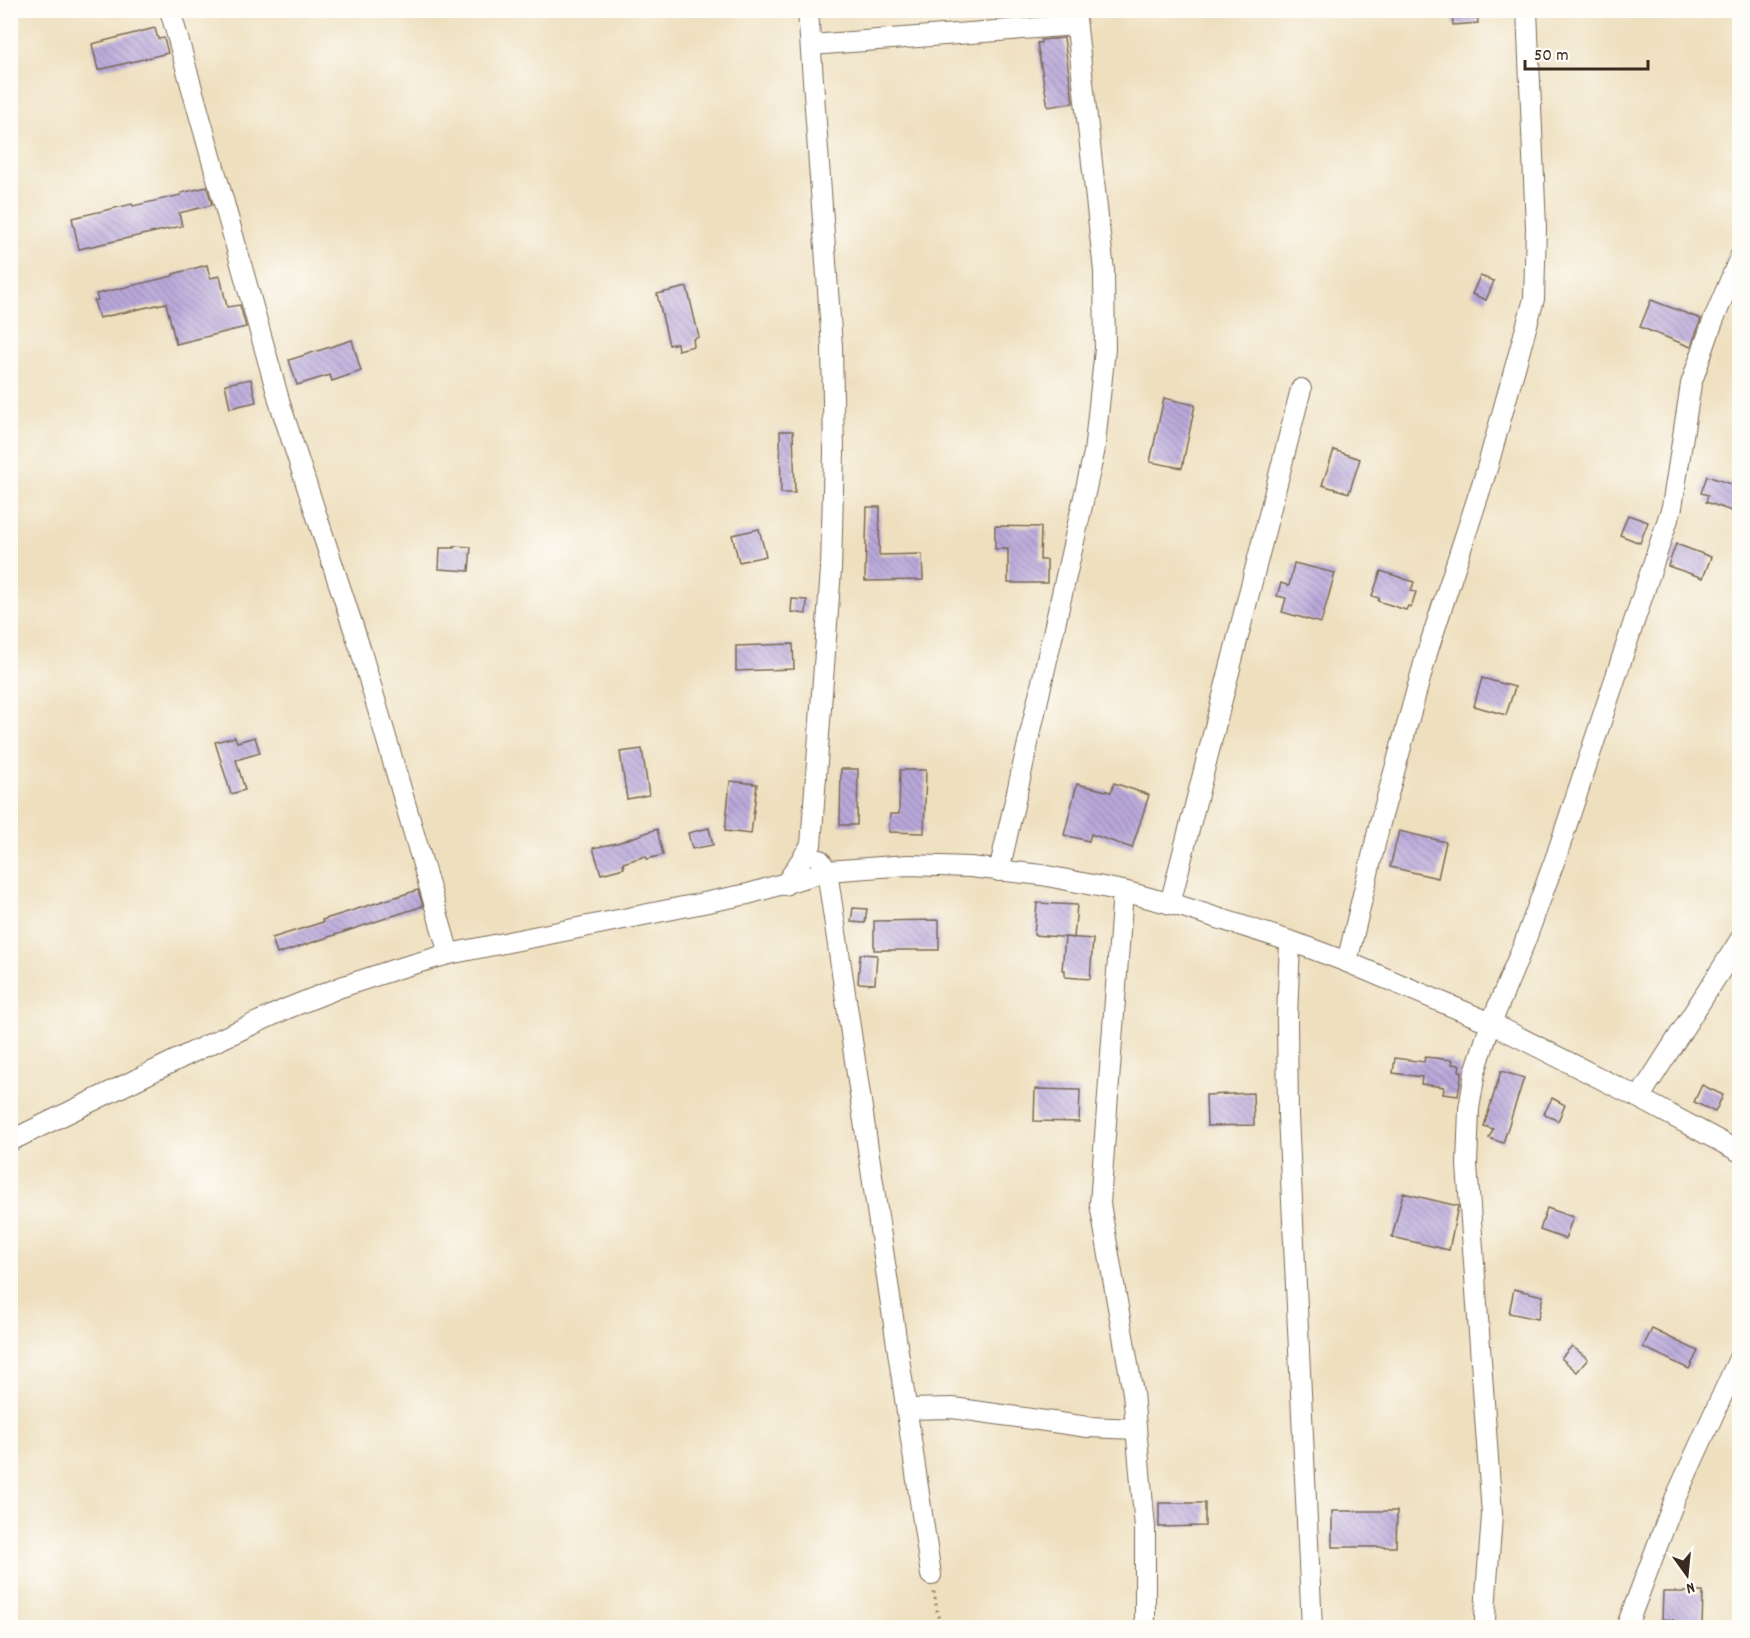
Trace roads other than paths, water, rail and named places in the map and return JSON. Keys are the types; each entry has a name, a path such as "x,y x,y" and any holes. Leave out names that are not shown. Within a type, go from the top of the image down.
{"street":[{"path":"170,10 281,407 360,648 449,954"},
{"path":"785,885 811,845 831,569 834,452 832,346 808,10"},
{"path":"1347,962 1380,823 1427,654 1486,472 1534,299 1536,228 1527,10"},
{"path":"811,45 1076,18 1104,271 1105,349 1094,453 999,871"},
{"path":"1485,1628 1485,1589 1492,1514 1467,1165 1469,1109 1475,1072 1491,1023 1524,944 1557,854 1672,507 1691,384 1713,321 1740,257"},
{"path":"1170,904 1301,389"},
{"path":"811,845 827,871 931,1575"},
{"path":"10,1142 199,1049 286,1009 341,987 449,954 748,894 827,871 908,865 1042,875 1123,891 1290,942 1347,962 1491,1023 1740,1152"},
{"path":"1123,891 1100,1204 1133,1393 1145,1528 1145,1628"},
{"path":"1639,1098 1740,940"},
{"path":"1290,942 1287,1018 1288,1115 1312,1628"},
{"path":"1626,1628 1675,1499 1738,1360"},
{"path":"907,1409 953,1408 1088,1427 1136,1429"}]}
